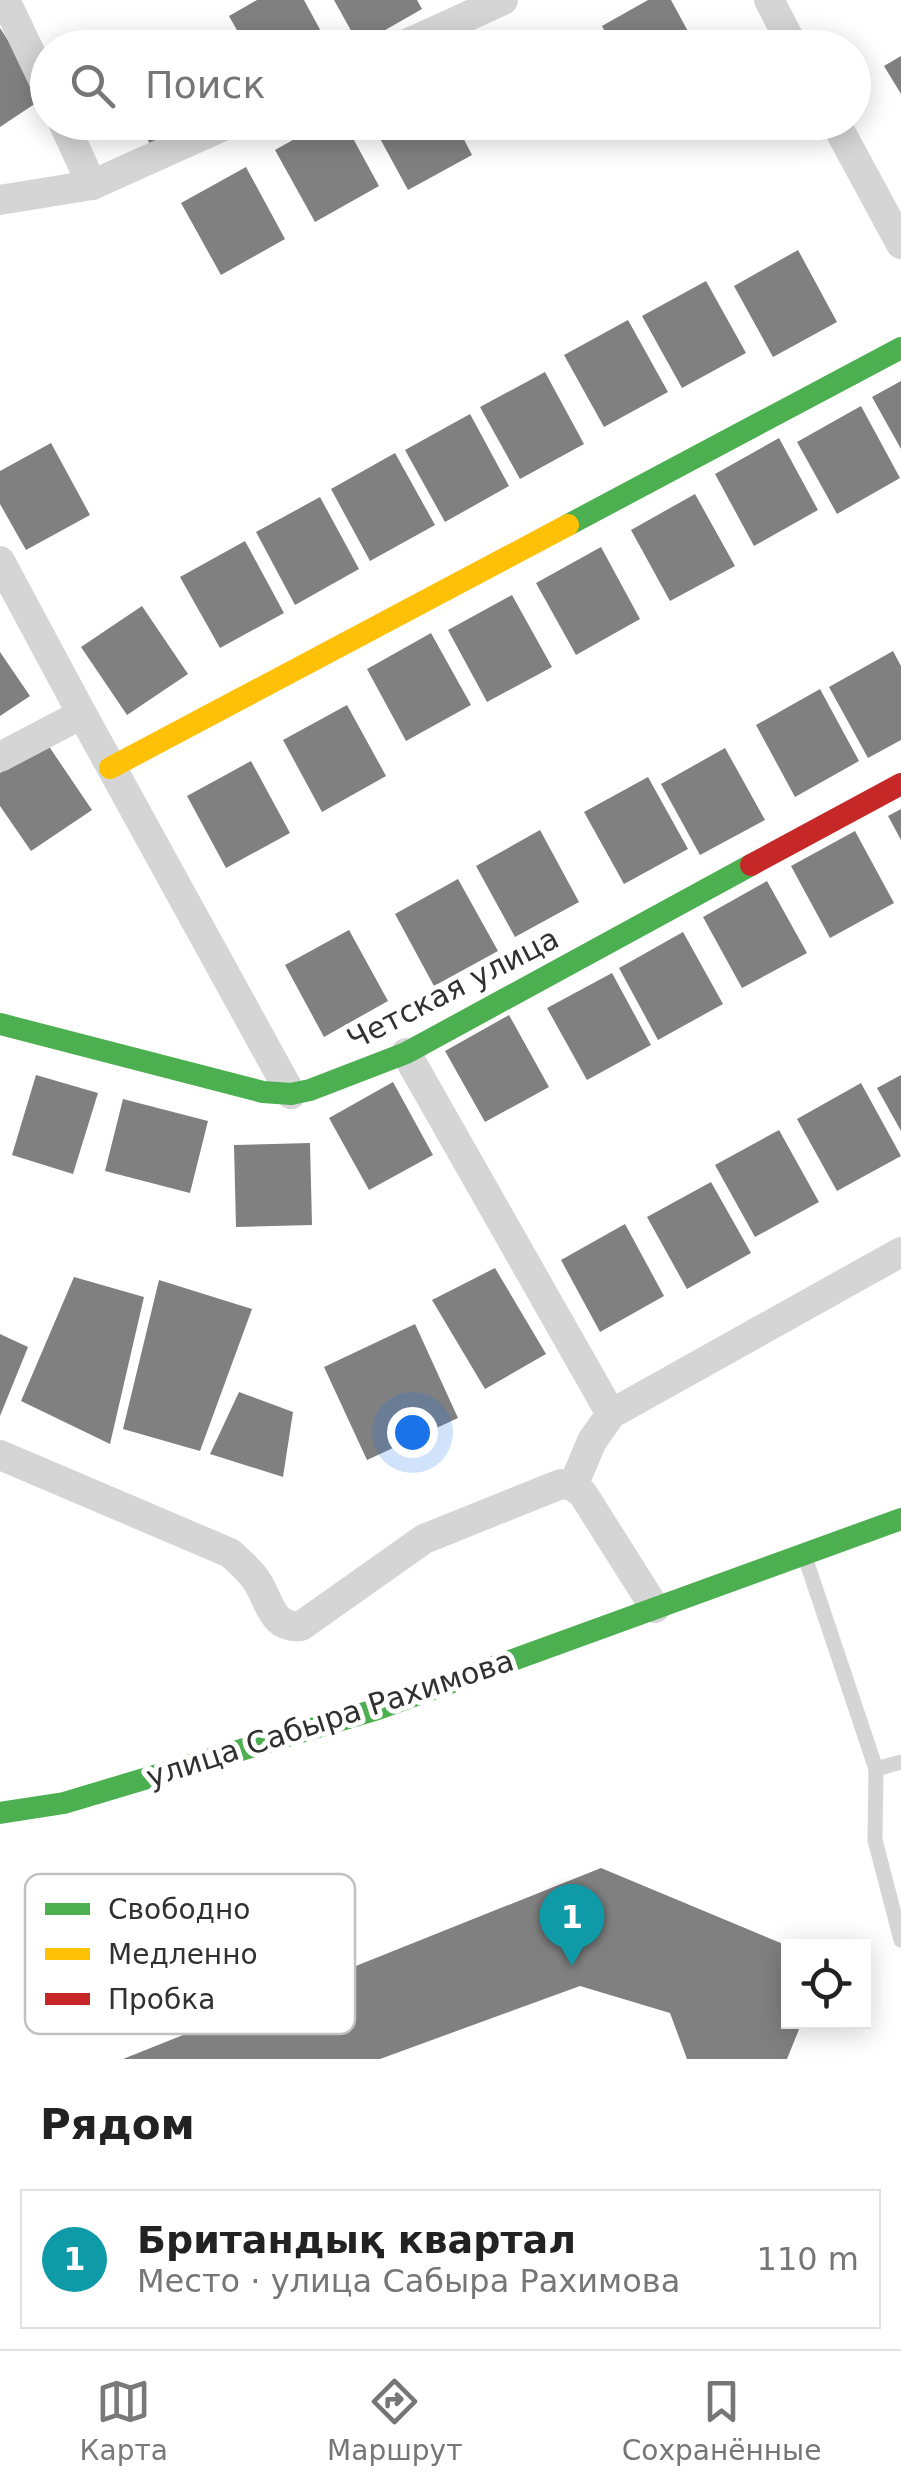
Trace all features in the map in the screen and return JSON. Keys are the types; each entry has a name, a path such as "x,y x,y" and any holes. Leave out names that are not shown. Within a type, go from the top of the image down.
{"street":[{"path":"5,0 30,52"},
{"path":"437,30 503,0"},
{"path":"769,0 785,30"},
{"path":"71,140 92,186"},
{"path":"0,200 92,186 193,140"},
{"path":"845,140 901,244"},
{"path":"110,768 901,348"},
{"path":"0,561 291,1094"},
{"path":"0,757 82,714"},
{"name":"Четская улица","path":"0,1024 262,1092 291,1094 310,1090 406,1053 901,784"},
{"path":"406,1053 611,1414"},
{"path":"573,1486 592,1441 611,1414 901,1252"},
{"path":"0,1455 230,1552 254,1578 279,1622 288,1627 300,1626 424,1539 560,1484 573,1486 583,1494 656,1608"},
{"name":"улица Сабыра Рахимова","path":"0,1813 64,1803 378,1709 901,1519"}],"lane":[{"path":"804,1554 876,1768 875,1840 901,1940"},
{"path":"876,1768 901,1762"}],"building":[{"path":"257,0 304,0 320,30 237,30 229,16"},
{"path":"334,0 417,0 422,9 385,30 351,30"},
{"path":"648,0 671,0 687,30 604,30 602,26"},
{"path":"0,28 30,74 30,107 0,127"},
{"path":"901,56 901,94 884,66"},
{"path":"148,140 166,140 152,148"},
{"path":"293,140 354,140 379,186 315,222 275,150"},
{"path":"381,140 464,140 472,155 408,190"},
{"path":"246,167 285,239 221,275 181,203"},
{"path":"798,250 837,322 773,357 734,286"},
{"path":"706,281 746,353 682,388 642,316"},
{"path":"628,320 668,392 604,427 564,355"},
{"path":"545,372 584,444 520,479 480,407"},
{"path":"901,381 901,449 872,397"},
{"path":"861,406 900,478 837,514 797,442"},
{"path":"470,414 509,486 445,522 405,450"},
{"path":"779,438 818,510 754,546 715,474"},
{"path":"51,443 90,515 26,550 0,504 0,471"},
{"path":"395,453 435,525 370,561 331,489"},
{"path":"695,494 735,566 670,601 631,530"},
{"path":"320,497 359,569 295,605 256,532"},
{"path":"245,541 284,613 220,648 180,577"},
{"path":"601,547 640,619 576,655 536,583"},
{"path":"512,595 552,667 487,702 448,630"},
{"path":"142,606 188,674 127,715 81,647"},
{"path":"431,633 471,705 406,741 367,669"},
{"path":"893,651 901,666 901,740 868,758 829,687"},
{"path":"0,652 30,696 0,716"},
{"path":"820,689 859,761 795,797 756,725"},
{"path":"347,705 386,776 322,812 283,740"},
{"path":"46,742 92,810 31,851 0,806 0,773"},
{"path":"725,748 765,820 700,855 661,784"},
{"path":"251,761 290,833 226,868 187,796"},
{"path":"648,777 688,849 624,884 584,812"},
{"path":"901,809 901,840 888,816"},
{"path":"540,830 579,902 515,937 476,866"},
{"path":"855,831 894,903 830,938 791,866"},
{"path":"458,879 498,951 434,986 395,914"},
{"path":"767,881 807,953 742,988 703,917"},
{"path":"349,930 388,1001 324,1037 285,965"},
{"path":"683,932 723,1004 658,1040 619,968"},
{"path":"612,973 651,1045 587,1080 547,1008"},
{"path":"509,1015 549,1087 485,1122 445,1051"},
{"path":"36,1075 98,1093 73,1174 12,1155"},
{"path":"901,1075 901,1131 877,1088"},
{"path":"393,1082 433,1155 369,1190 329,1118"},
{"path":"861,1083 901,1156 837,1191 797,1119"},
{"path":"123,1099 208,1121 190,1193 105,1171"},
{"path":"779,1130 819,1202 755,1237 715,1165"},
{"path":"310,1143 312,1225 236,1227 234,1145"},
{"path":"711,1182 751,1253 687,1289 647,1217"},
{"path":"625,1224 664,1296 600,1332 561,1260"},
{"path":"495,1268 546,1354 485,1389 432,1300"},
{"path":"74,1277 144,1297 110,1444 21,1401"},
{"path":"159,1280 252,1309 200,1451 123,1429"},
{"path":"415,1324 458,1418 367,1460 324,1367"},
{"path":"0,1334 28,1347 0,1416"},
{"path":"239,1392 293,1412 283,1477 210,1454"},
{"path":"601,1868 781,1943 781,2029 799,2029 787,2059 687,2059 670,2013 580,1986 380,2059 123,2059 186,2034 355,2034 355,1966"}],"traffic: fast":[{"path":"568,525 901,348"},
{"path":"0,1024 263,1092 291,1094 310,1090 406,1053 751,865"},
{"path":"0,1813 64,1803 378,1709 901,1519"}],"traffic: slow":[{"path":"110,768 568,525"}],"traffic: jam":[{"path":"751,865 901,784"}],"place":[{"name":"Британдық квартал","path":"572,1966"}]}
